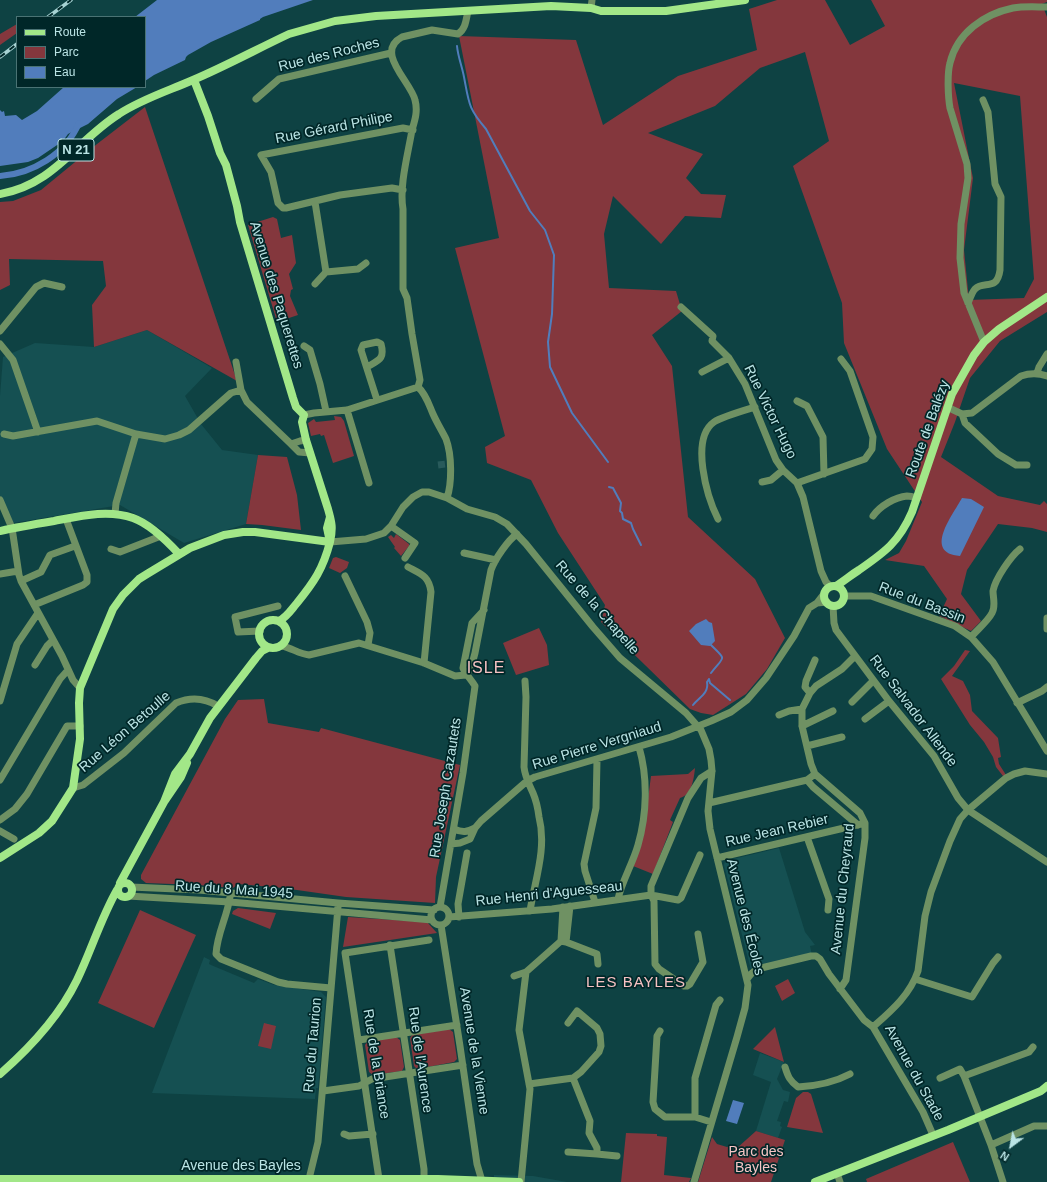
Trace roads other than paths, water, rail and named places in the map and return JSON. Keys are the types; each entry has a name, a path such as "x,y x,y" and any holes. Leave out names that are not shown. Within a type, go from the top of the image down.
{"main road":[{"name":"N 21","path":"0,194 31,184 49,173 66,160 106,123 137,103 194,80 281,37 301,29 335,21 376,16 591,4 601,11 666,11 744,0"},
{"name":"Avenue des Paquerettes","path":"194,80 220,153 226,165 240,222 293,398 296,407 304,415"},
{"name":"Route de Balézy","path":"838,589 852,574 885,552 907,525 947,407 962,375 984,342 1007,323 1047,297"},
{"path":"282,624 316,579 324,562 330,542 327,528 330,517 306,440 302,422 304,415"},
{"path":"0,531 93,514 114,514 139,521 161,536 178,554"},
{"path":"0,858 39,833 52,821 73,788 80,739 80,688 113,609 123,595 139,580 178,554 214,539 243,532 276,534 330,542"},
{"path":"826,589 838,589 842,602 837,605 830,604 825,598 824,594 826,589"},
{"path":"269,621 282,624 287,631 286,644 275,648 264,647 259,635 262,626 269,621"},
{"path":"0,1074 41,1034 61,1007 77,981 110,906 124,889 128,867 164,802 175,774 190,754 218,706 264,647"},
{"path":"815,1182 980,1117 1041,1091 1047,1086"},
{"name":"Avenue des Bayles","path":"0,1179 38,1181 215,1181 424,1179 520,1182"}],"street":[{"path":"984,342 964,293 960,258 961,224 968,178 967,164 950,108 950,64 956,47 971,27 989,17 1014,8 1047,7"},
{"path":"418,387 420,380 407,298 403,289 403,190 416,116 415,99 396,67 391,53 397,39 402,37 432,30 458,34 464,29 468,11"},
{"name":"Rue des Roches","path":"256,99 279,79 391,53"},
{"path":"968,303 975,288 992,284 999,278 1000,270 1001,197 995,184 988,112 983,100"},
{"name":"Rue Gérard Philipe","path":"315,202 283,208 278,203 271,172 261,155 404,128 413,130"},
{"path":"326,272 315,202 340,195 392,188 403,190"},
{"path":"315,284 326,272 358,269 366,264"},
{"path":"0,331 36,286 44,282 62,287"},
{"name":"Rue Victor Hugo","path":"681,308 712,336 712,341 729,358 745,384 776,460 783,470 797,483 803,497 826,582 838,589"},
{"path":"0,344 13,360 38,432"},
{"path":"304,346 310,350 326,412"},
{"path":"1037,373 1039,366 1047,354"},
{"path":"702,372 729,358"},
{"path":"797,483 865,459 872,449 873,437 850,371 841,359"},
{"path":"236,362 241,390 247,402 299,452 310,453"},
{"path":"367,367 377,400"},
{"path":"947,407 962,414 972,414 1021,376 1037,373 1047,376"},
{"path":"304,415 347,410 418,387"},
{"path":"418,387 423,392 446,440 450,487 447,498"},
{"path":"4,434 13,436 97,421 136,434 164,439 179,435 189,430 230,393 241,390"},
{"path":"797,401 807,406 823,437 824,474"},
{"path":"718,519 712,507 704,475 702,443 705,431 714,422 755,407"},
{"path":"347,410 369,483"},
{"path":"962,414 965,423 998,454 1016,465 1027,465"},
{"path":"114,514 136,434"},
{"path":"291,444 306,440"},
{"path":"762,482 771,480 783,470"},
{"name":"Rue de la Chapelle","path":"391,526 403,507 419,492 429,492 447,498 467,509 495,517 507,524 620,658 686,713 698,726"},
{"path":"873,516 877,509 896,499 908,496 917,498"},
{"path":"0,500 12,528 18,571 21,580 73,680 80,688"},
{"path":"34,605 86,584 88,579 66,519"},
{"path":"330,542 366,540 384,533 391,526 415,543 405,558"},
{"name":"Rue Joseph Cazautets","path":"437,909 454,829 475,686 471,679 466,675 463,668 472,623 484,610 491,570 496,560 511,539 517,534"},
{"path":"111,549 120,552 161,536"},
{"path":"21,580 41,572 50,555 75,546"},
{"path":"971,637 992,613 994,606 993,592 995,584 1014,554 1020,549"},
{"path":"464,553 496,560"},
{"path":"408,566 425,577 430,584 424,663"},
{"path":"0,574 18,571"},
{"path":"345,576 367,622 370,633 368,645"},
{"name":"Rue du Bassin","path":"838,589 871,596 955,626 971,637 993,662 1047,751"},
{"name":"Rue Pierre Vergniaud","path":"475,828 499,804 527,781 535,777 671,737 731,712 747,700 766,678 794,636 809,608 817,603 824,594"},
{"path":"817,603 830,604"},
{"name":"Rue Salvador Allende","path":"830,604 836,630 873,681 934,756 958,798 968,810 1047,862"},
{"path":"260,631 238,632 235,617 278,606"},
{"path":"0,701 17,644 38,613"},
{"path":"1047,618 1047,629"},
{"path":"35,665 47,646 53,640"},
{"path":"286,644 302,654 309,655 359,643 424,663 455,676 466,675"},
{"path":"709,803 807,780 815,774 811,764 802,726 802,709 810,693 816,686 842,669 855,656"},
{"path":"810,693 805,687 814,660"},
{"path":"0,780 60,679 68,670"},
{"path":"524,681 526,697 524,767 527,781 533,794 540,818 542,836 541,856 530,911"},
{"path":"852,702 873,681"},
{"path":"1017,703 1047,687"},
{"name":"Rue Léon Betoulle","path":"73,788 84,785 124,753 176,702 196,699 210,702 218,706"},
{"path":"866,719 889,701"},
{"path":"779,715 789,711 802,709"},
{"path":"802,726 833,711"},
{"path":"0,820 21,802 67,726 80,726"},
{"name":"Avenue des Écoles","path":"694,1182 737,1037 748,991 747,979 710,829 708,811 712,771 709,749 698,726"},
{"path":"807,746 842,737"},
{"path":"618,899 638,844 645,806 643,762 639,747"},
{"path":"595,902 584,864 596,808 597,760"},
{"path":"698,934 703,962 690,984 684,986 659,970 655,964 654,901 651,895 651,886 688,798 701,778 712,771"},
{"path":"873,1027 906,995 915,979 918,971 925,916 931,892 960,819 968,810 1006,778 1025,771 1047,774"},
{"name":"Avenue du Cheyraud","path":"815,774 860,813 864,838 846,980 840,989"},
{"name":"Avenue du Cheyraud","path":"807,780 813,787 862,824"},
{"name":"Rue Jean Rebier","path":"718,858 862,824"},
{"path":"454,829 461,832 466,832 475,828"},
{"path":"451,844 460,843 470,839 475,828"},
{"path":"0,831 14,839"},
{"path":"807,837 829,899 828,910"},
{"path":"459,917 458,904 467,853"},
{"name":"Rue Henri d'Aguesseau","path":"449,917 567,907 651,895 678,900 681,898 700,855"},
{"path":"124,889 199,890 338,903 437,909 447,911 449,917 448,921 441,926 434,923 432,920 431,915 437,909"},
{"name":"Rue du 8 Mai 1945","path":"124,889 230,902 432,920"},
{"path":"231,893 228,911 216,944 216,954 221,959 278,982 331,988"},
{"path":"338,903 338,911"},
{"path":"514,976 526,972 563,942 567,907"},
{"name":"Rue du Taurion","path":"308,1179 318,1142 338,911"},
{"name":"Avenue de la Vienne","path":"441,926 477,1164 482,1181"},
{"path":"390,945 429,940"},
{"path":"563,942 597,954 598,964"},
{"name":"Rue de la Briance","path":"379,1179 346,953 390,945"},
{"name":"Rue de l'Aurence","path":"390,945 424,1169 424,1179"},
{"name":"Avenue du Stade","path":"747,979 757,969 811,956 816,956 820,959 840,989 864,1020 873,1027 923,1112 933,1135"},
{"path":"915,979 972,998 993,962 998,957"},
{"path":"520,1182 529,1106 529,1084 520,1030 526,972"},
{"path":"695,1117 694,1078 716,1005 720,1000"},
{"path":"529,1084 574,1078 599,1052 601,1046 600,1034 597,1028 577,1011 568,1023"},
{"path":"359,1040 457,1025"},
{"path":"660,1031 657,1036 653,1102 655,1109 666,1117 695,1117 711,1122"},
{"path":"964,1076 1029,1052 1033,1047"},
{"path":"323,1091 359,1086 372,1079 463,1065"},
{"path":"785,1067 790,1081 798,1087 810,1086 843,1078 850,1074"},
{"path":"940,1078 960,1069 991,1145 1003,1182"},
{"path":"574,1078 590,1121 590,1133 597,1148 597,1154"},
{"path":"991,1145 1034,1126 1047,1126"},
{"path":"344,1134 349,1136 373,1134"},
{"path":"568,1152 617,1156"},
{"path":"837,1173 840,1182"}],"water":[{"path":"157,0 313,0 263,17 260,20 211,42 188,55 185,60 146,80 146,16 136,16"},
{"path":"63,88 135,88 117,99 88,124 68,134 63,141 38,158 28,162 0,166 0,110 2,112 4,111 5,116 16,115 22,120 37,111"},
{"path":"962,498 971,499 984,507 960,556 949,553 943,548 942,541 947,523"},
{"path":"706,619 712,623 715,641 710,646 701,645 689,631 696,624"},
{"path":"733,1100 744,1103 737,1124 726,1121"}],"waterway":[{"path":"457,46 468,99 472,110 486,129 530,211 545,230 554,255 552,314 548,342 550,367 572,413 608,462"},
{"path":"0,176 36,167 47,160 66,144 79,123"},
{"path":"609,487 613,488 621,503 620,511 623,519 631,523 641,545"},
{"path":"710,644 722,658 711,673"},
{"path":"709,679 710,683 730,700"},
{"path":"693,705 705,692 709,679"}],"tunnel":[{"path":"438,465 446,464"}],"railway":[{"path":"49,16 71,0"},
{"path":"0,57 16,45"}],"district":[{"name":"ISLE","path":"486,669"},
{"name":"LES BAYLES","path":"636,983"}],"park label":[{"name":"Parc des Bayles","path":"756,1160"}]}
